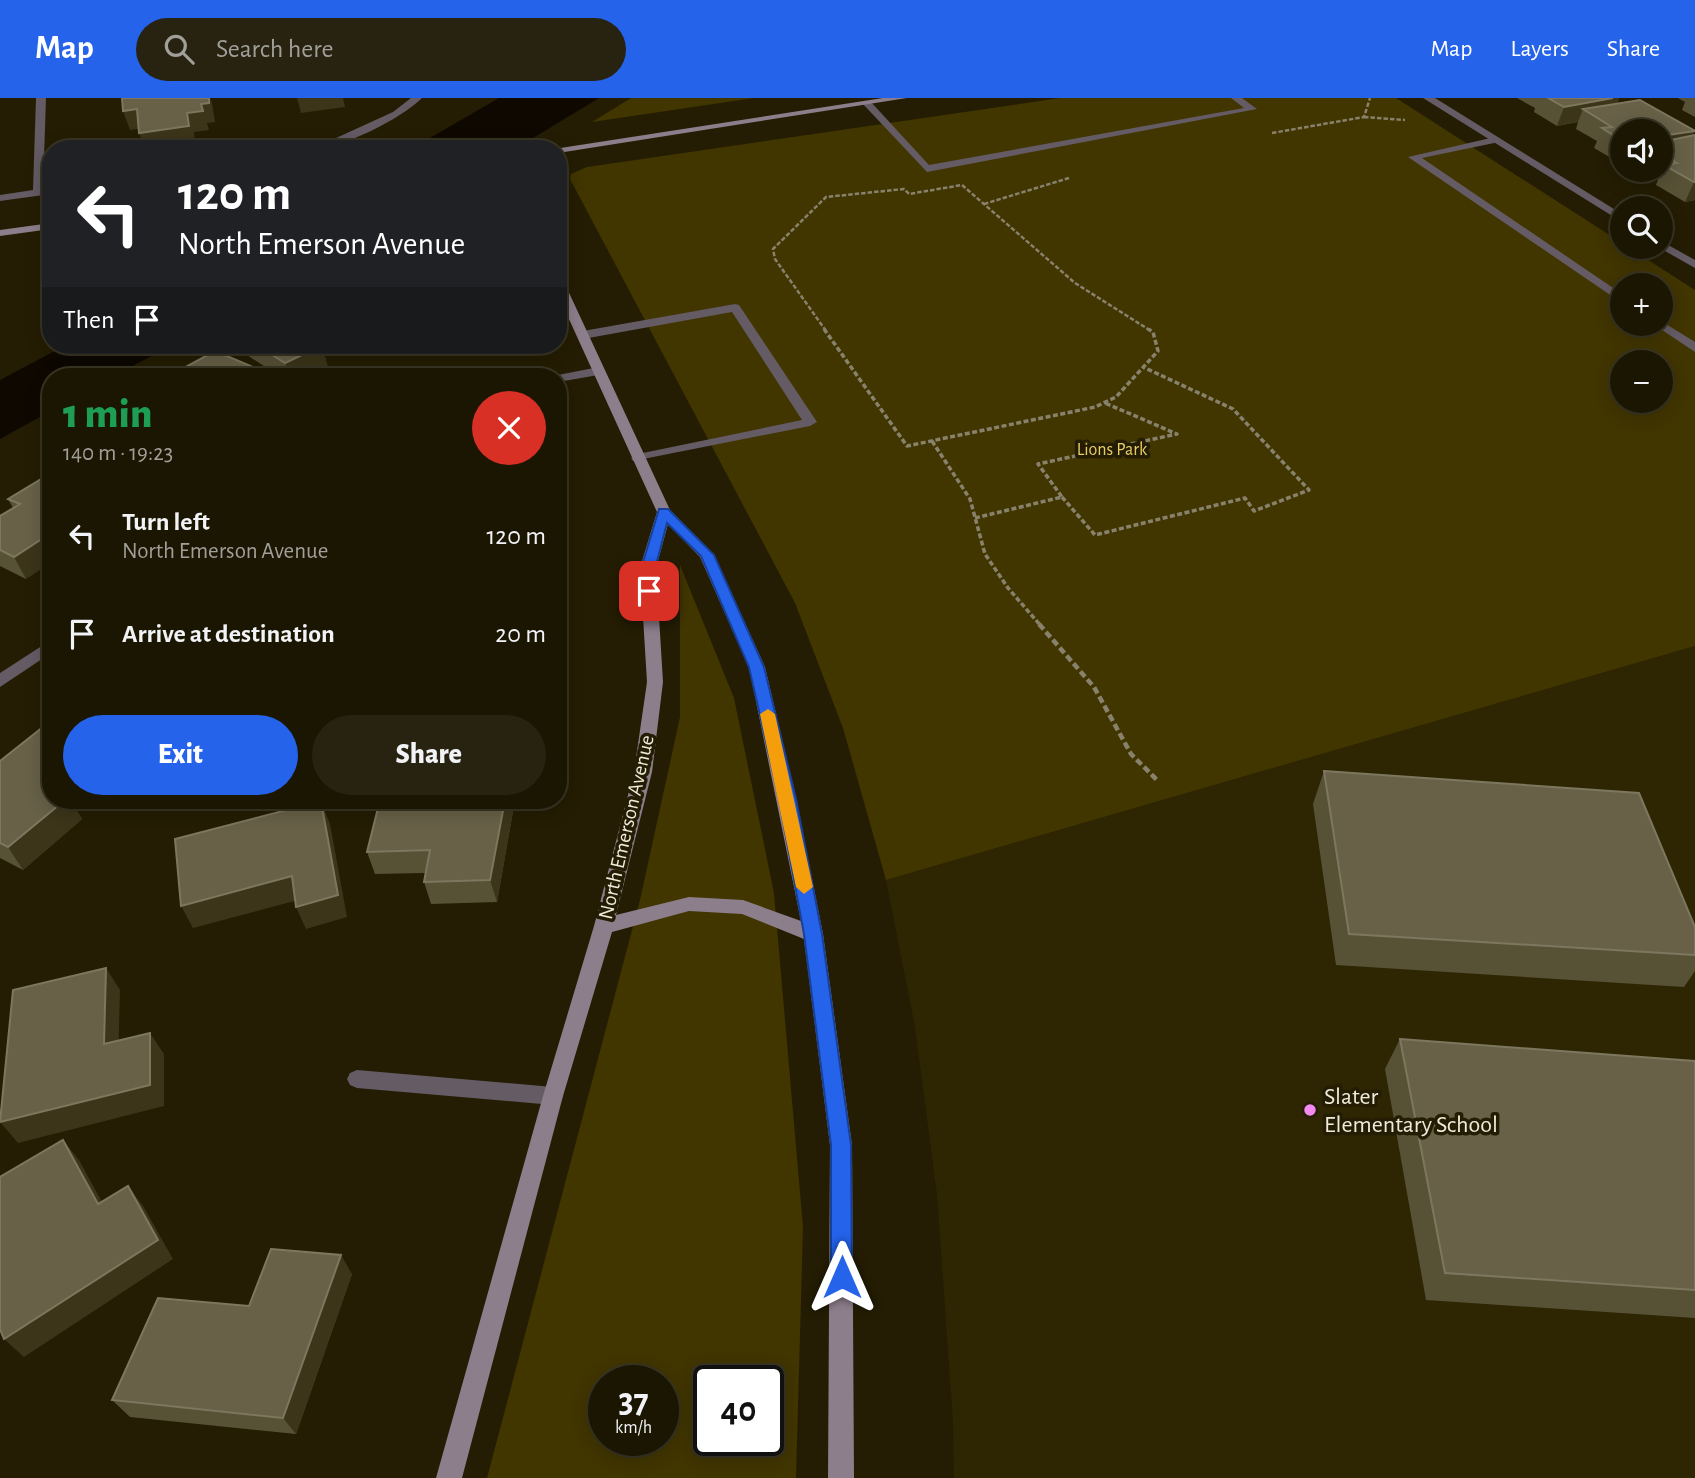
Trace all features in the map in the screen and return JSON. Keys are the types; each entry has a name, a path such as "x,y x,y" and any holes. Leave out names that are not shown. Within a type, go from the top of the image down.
{"street":[{"path":"38,193 41,98"},
{"path":"338,140 388,118 417,98"},
{"path":"567,149 902,98"},
{"path":"867,103 927,169 1252,109 1236,98"},
{"path":"1429,98 1610,212"},
{"path":"1495,140 1413,157 1610,291"},
{"path":"0,198 42,192"},
{"path":"0,233 42,227"},
{"path":"1673,251 1695,265"},
{"path":"567,301 664,512 707,555 757,667 788,799 813,934 841,1145 841,1478"},
{"path":"583,335 735,308 810,422 638,458"},
{"path":"1673,333 1695,348"},
{"path":"567,376 599,371"},
{"name":"North Emerson Avenue","path":"449,1478 553,1096 604,926 643,772 655,682 648,569 664,512"},
{"path":"0,681 42,651"},
{"path":"604,926 690,904 743,907 813,934"},
{"path":"357,1079 553,1096"}],"path":[{"path":"1364,117 1413,121"},
{"path":"962,185 1075,284 1153,332 1158,351 1116,397 1104,403 907,446 775,259 773,249 826,197 904,189 909,194 962,185"},
{"path":"1104,403 1177,434 1038,464 1062,498 1095,535 1245,498 1254,511 1309,490 1233,409 1143,367"},
{"path":"932,441 970,499 985,554 1008,588 1094,687 1131,754 1158,781"},
{"path":"975,518 1062,498"}],"shaded area":[{"path":"499,98 599,98 530,140 427,140"},
{"path":"49,354 155,354 129,368 42,368 42,416 0,439 0,380"},
{"name":"Slater Elementary School","path":"1695,646 1695,1478 954,1478 953,1420 937,1194 915,1027 886,880"}],"green space":[{"path":"631,98 754,98 592,122"},
{"name":"Lions Park","path":"1060,98 1396,98 1610,235 1610,259 1647,259 1669,273 1610,273 1610,336 1673,336 1673,276 1695,290 1695,646 886,880 843,728 795,603 570,179 571,174 587,167"},
{"path":"680,565 734,698 774,893 803,1227 796,1478 487,1478 640,900 680,717"}],"building":[{"path":"122,98 209,98 209,103 201,104 203,111 187,113 189,126 139,133 137,109 123,111"},
{"path":"1548,98 1613,98 1564,107"},
{"path":"1640,100 1695,131 1673,134 1673,119 1610,119 1610,126 1583,109"},
{"path":"1695,135 1695,182 1673,170 1673,164 1677,163 1673,161 1673,140"},
{"path":"209,354 222,354 255,368 184,368"},
{"path":"271,354 304,354 285,363"},
{"path":"42,478 42,539 14,557 0,550 0,516 20,504 8,499"},
{"path":"42,728 42,809 54,809 8,847 0,843 0,761"},
{"path":"1324,771 1639,793 1695,927 1695,955 1349,934"},
{"path":"290,809 322,809 338,895 296,907 292,876 181,906 175,839"},
{"path":"378,809 503,809 490,880 424,882 430,850 367,852"},
{"path":"106,968 104,1044 150,1033 150,1085 0,1122 13,990"},
{"path":"1400,1039 1695,1061 1695,1290 1445,1273"},
{"path":"63,1140 98,1204 128,1186 158,1240 4,1339 0,1329 0,1177"},
{"path":"271,1249 341,1255 283,1418 112,1400 158,1298 249,1306"}],"slow traffic":[{"path":"768,714 788,799 804,887"}],"place":[{"name":"Slater Elementary School","path":"1310,1110"}],"route":[{"path":"649,591 648,569 664,512 707,555 757,667 788,799 813,934 841,1145 842,1277"}]}
